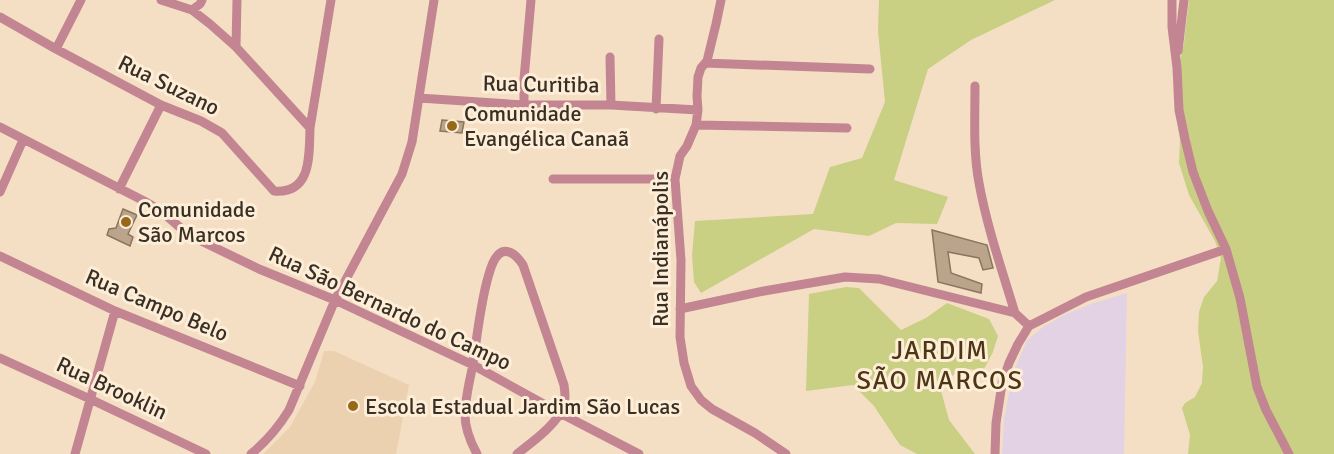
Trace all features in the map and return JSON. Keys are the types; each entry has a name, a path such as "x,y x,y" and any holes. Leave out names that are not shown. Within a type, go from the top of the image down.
{"street":[{"path":"56,49 81,0"},
{"path":"161,0 192,10 236,48 310,128"},
{"path":"192,10 202,0"},
{"path":"236,48 237,0"},
{"name":"Rua Suzano","path":"0,17 161,105 201,121 222,133 274,191 284,192 296,187 305,176 310,148 310,128 331,0"},
{"path":"251,454 268,440 290,410 334,300 402,174 412,142 434,0"},
{"path":"524,105 531,0"},
{"name":"Rua Indianápolis","path":"721,0 707,61 698,77 696,125 680,156 675,179 681,260 680,337 684,363 692,386 701,400 786,454"},
{"path":"1172,0 1179,110 1193,172 1226,249 1240,298 1257,387 1289,454"},
{"path":"1177,68 1184,0"},
{"path":"656,109 659,39"},
{"path":"610,57 611,105"},
{"path":"705,63 870,69"},
{"path":"975,86 974,145 978,182 987,221 1015,313"},
{"name":"Rua Curitiba","path":"419,98 524,105 611,105 698,110"},
{"path":"118,189 161,105"},
{"path":"696,125 847,128"},
{"name":"Rua São Bernardo do Campo","path":"0,127 144,201 161,211 195,238 473,365 639,454"},
{"path":"0,192 23,140"},
{"path":"552,178 675,179"},
{"path":"994,454 1002,384 1009,363 1029,326 1086,297 1226,249"},
{"path":"477,454 469,441 465,414 484,293 494,261 499,254 504,252 517,255 526,271 564,385 564,404 560,413 546,430 517,454"},
{"name":"Rua Campo Belo","path":"0,256 115,311 300,386"},
{"path":"680,309 845,277 879,279 1015,313 1029,326"},
{"path":"75,454 115,311"},
{"name":"Rua Brooklin","path":"0,358 206,454"}],"shaded area":[{"path":"1127,293 1124,454 1002,454 1004,419 1013,373 1027,340 1043,327 1064,315"},
{"name":"Escola Estadual Jardim São Lucas","path":"324,351 334,351 409,385 396,454 263,454 290,427 315,382"}],"green space":[{"path":"879,0 1055,0 971,40 928,69 894,180 948,197 937,224 896,223 869,236 814,229 701,293 694,282 692,255 695,221 813,214 830,167 862,158 885,102 878,31"},
{"path":"1189,0 1334,0 1334,454 1188,454 1190,435 1182,408 1185,403 1195,397 1202,383 1203,367 1198,331 1199,312 1204,297 1217,281 1221,258 1215,241 1189,195 1179,163 1180,140 1175,104 1177,74 1184,43"},
{"path":"846,287 859,288 901,330 926,318 947,303 989,319 998,336 983,371 961,368 940,387 949,420 975,454 917,454 900,445 874,406 853,385 806,391 809,294"}],"building":[{"name":"Comunidade Evangélica Canaã","path":"442,120 464,122 462,133 440,131"},
{"name":"Comunidade São Marcos","path":"123,209 137,215 128,234 133,237 130,246 107,235 109,229 116,228"},
{"path":"932,230 987,245 993,268 983,270 979,258 948,252 951,273 982,284 981,293 938,282"}],"place":[{"name":"Comunidade Evangélica Canaã","path":"452,126"},
{"name":"Comunidade São Marcos","path":"126,222"},
{"name":"Escola Estadual Jardim São Lucas","path":"353,406"}],"district":[{"name":"JARDIM SÃO MARCOS","path":"940,366"}]}
